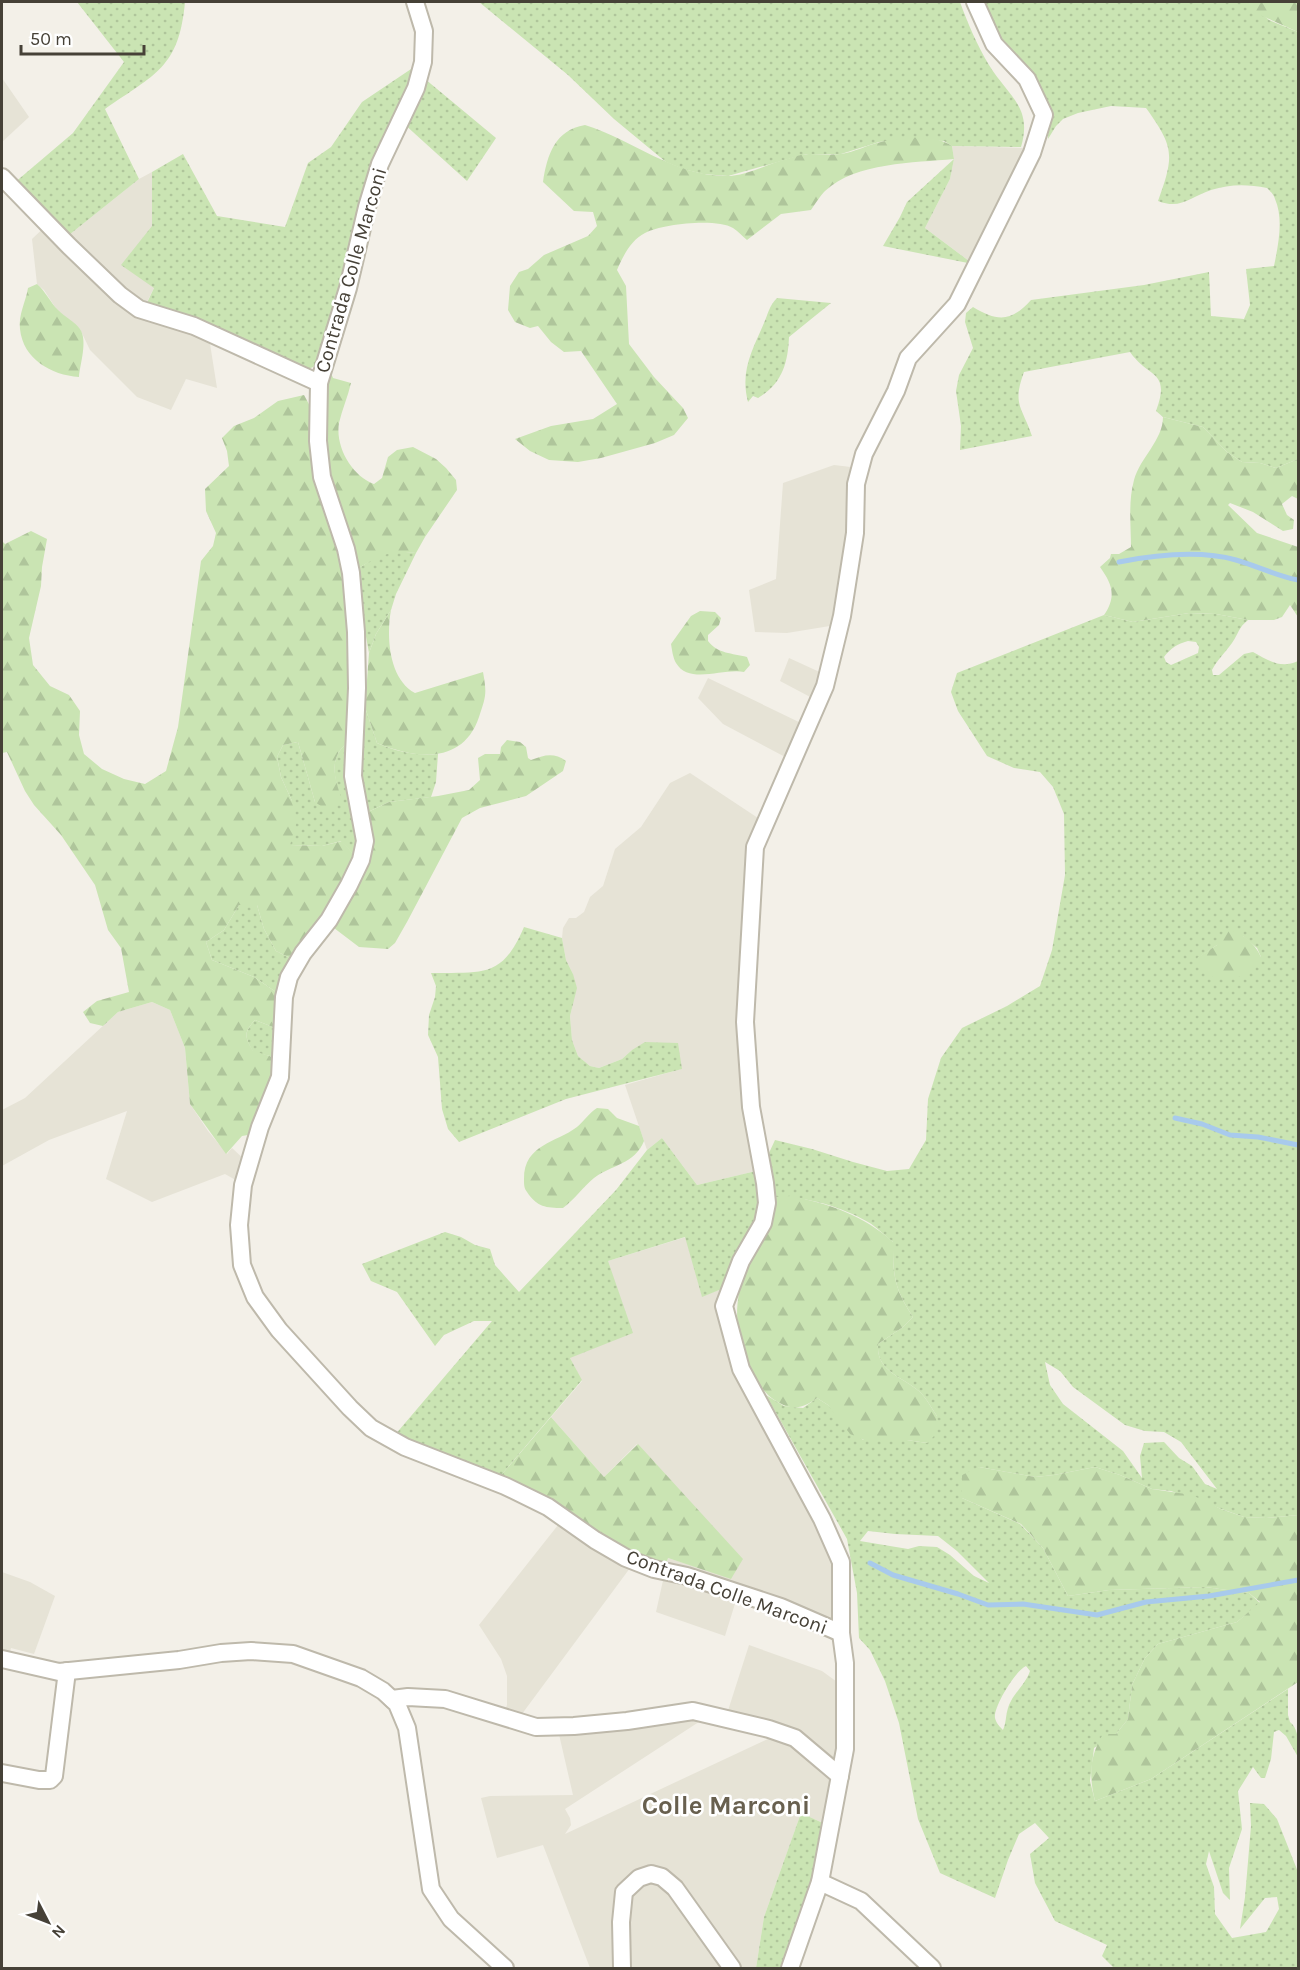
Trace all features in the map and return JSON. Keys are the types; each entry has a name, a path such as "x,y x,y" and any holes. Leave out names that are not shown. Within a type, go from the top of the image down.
{"street":[{"name":"Contrada Colle Marconi","path":"415,2 424,31 423,62 416,88 377,175 348,288 319,383 318,441 322,477 346,549 351,573 356,632 357,688 353,776 365,841 361,860 350,885 328,920 303,953 286,987 280,1077 260,1127 243,1185 239,1225 242,1265 255,1298 279,1330 371,1428 405,1447 506,1486 548,1507 595,1540 626,1558 654,1569 687,1576 781,1607 841,1633"},
{"name":"Contrada Colle Marconi","path":"790,1968 820,1882 845,1749 845,1663 841,1633 841,1562 822,1519 741,1369 724,1306 741,1261 763,1223 767,1203 751,1107 745,1022 755,847 825,687 842,616 855,533 856,484 864,454 896,391 908,358 957,304 1032,153 1044,115 1027,79 994,44 975,2"},
{"path":"2,177 76,253 120,295 139,309 194,326 319,383"},
{"path":"2,1659 59,1672 179,1660 231,1652 293,1654 361,1678 383,1691 397,1704 407,1728 431,1889 451,1919 505,1968"},
{"path":"2,1773 39,1780 50,1780 54,1776 67,1671"},
{"path":"392,1699 408,1697 445,1699 536,1727 627,1722 693,1711 769,1729 795,1738 840,1776"},
{"path":"622,1968 621,1922 624,1892 639,1878 651,1874 662,1877 675,1888 732,1968"},
{"path":"820,1882 861,1900 932,1968"}],"shaded area":[{"path":"2,78 29,117 2,142"},
{"path":"952,146 1027,148 973,264 925,228 950,179 954,159"},
{"path":"152,172 154,288 145,306 208,331 217,388 186,379 171,410 137,397 90,350 80,329 57,310 44,290 37,284 32,239 49,223 64,239 139,179"},
{"path":"834,465 859,468 854,486 853,535 841,616 825,681 789,759 723,724 698,698 708,678 803,724 814,699 780,681 789,658 824,674 836,625 787,633 755,632 749,590 776,579 783,483"},
{"path":"690,773 764,822 749,927 756,1171 697,1185 662,1138 647,1150 625,1085 681,1069 632,1050 622,1059 599,1068 590,1066 578,1056 572,1040 570,1016 573,1004 573,974 566,960 562,938 563,928 569,918 576,918 584,912 590,897 603,886 615,849 641,827 670,783"},
{"path":"152,1002 170,1010 185,1048 190,1104 227,1154 232,1148 248,1163 241,1183 225,1174 152,1202 106,1179 127,1111 49,1140 2,1166 2,1110 25,1098 118,1012"},
{"path":"686,1237 702,1296 724,1288 717,1308 838,1562 840,1646 825,1628 738,1594 725,1636 656,1612 668,1558 731,1578 637,1444 604,1477 551,1417 582,1381 570,1358 608,1261"},
{"path":"562,1520 633,1564 519,1718 537,1724 705,1718 565,1809 571,1825 565,1834 774,1736 724,1723 749,1645 822,1671 844,1687 842,1743 825,1824 801,1813 764,1917 756,1968 590,1968 543,1845 497,1858 481,1798 573,1795 558,1730 502,1719 507,1705 507,1676 501,1659 479,1625"},
{"path":"2,1572 30,1582 55,1596 34,1654 11,1648 6,1666 2,1664"}],"green space":[{"path":"77,2 185,2 177,42 162,67 138,87 105,109 139,179 64,239 13,184 73,133 124,62"},
{"path":"479,2 960,2 985,57 1021,112 1024,133 1021,147 952,146 944,141 910,139 879,142 841,154 806,154 728,176 703,174 683,169 666,162 614,119 568,75"},
{"path":"982,2 1248,2 1269,20 1298,32 1298,459 1276,468 1260,463 1242,462 1227,452 1203,427 1163,417 1156,411 1161,388 1159,381 1130,352 1024,372 1020,383 1019,399 1032,436 960,450 961,426 956,391 959,375 973,348 965,322 966,313 973,307 990,315 1004,317 1017,312 1031,300 1144,285 1209,272 1211,316 1244,319 1250,305 1246,269 1274,266 1279,233 1278,207 1274,196 1267,188 1232,186 1211,190 1179,203 1158,201 1167,173 1169,153 1162,133 1146,108 1111,106 1078,113 1063,119 1048,139 1049,114 1010,58"},
{"path":"1248,2 1298,2 1298,32 1260,15"},
{"path":"420,63 320,359 313,367 304,371 145,307 154,288 121,265 152,226 152,172 183,154 217,216 285,227 308,163 331,147 362,102"},
{"path":"425,79 496,138 467,181 403,123"},
{"path":"585,125 603,131 671,164 707,174 726,176 749,172 801,155 841,154 881,142 907,138 926,138 944,142 952,146 954,159 904,163 853,174 838,181 825,191 811,210 781,214 747,240 733,228 714,223 689,223 664,227 640,236 628,249 617,270 626,286 629,344 654,377 683,408 688,418 674,435 655,443 578,462 549,460 530,451 515,439 551,426 593,419 617,404 581,351 564,352 551,342 538,326 530,328 515,322 508,310 510,286 519,272 528,269 544,255 588,236 597,226 593,212 574,211 543,182 547,162 554,145 566,132"},
{"path":"954,159 950,179 925,228 973,264 883,246 907,202"},
{"path":"37,284 55,307 80,329 83,346 79,377 58,373 40,364 22,340 21,313 28,288"},
{"path":"777,298 831,303 789,337 785,364 778,379 766,392 758,398 753,396 748,402 746,371 769,310"},
{"path":"330,371 333,378 351,383 338,432 343,451 352,468 374,484 382,478 388,457 397,450 413,447 436,459 456,480 457,490 416,553 384,555 354,571 323,463 324,408"},
{"path":"304,395 311,408 330,520 345,578 349,741 342,748 335,762 335,776 342,801 328,811 315,802 298,742 283,745 277,757 281,777 292,801 296,824 290,845 322,846 342,841 354,855 336,895 290,958 276,951 264,929 257,905 239,905 224,930 206,942 212,960 254,977 279,994 278,1029 255,1020 248,1028 246,1035 253,1051 270,1056 277,1063 254,1134 242,1136 226,1154 190,1104 185,1048 170,1010 152,1002 118,1012 103,1026 90,1023 83,1012 97,1001 129,992 121,948 108,930 95,885 61,835 34,805 7,752 2,753 2,541 5,544 31,531 47,539 41,586 29,638 33,665 50,686 69,695 80,711 79,735 84,754 102,769 124,779 145,784 166,771 178,727 201,561 213,546 216,533 206,511 205,489 229,466 222,438 234,426 254,418 278,401"},
{"path":"1163,417 1203,427 1227,452 1242,462 1260,463 1276,468 1298,459 1298,499 1292,496 1282,504 1287,515 1294,520 1293,529 1283,531 1253,512 1230,503 1228,505 1257,533 1298,547 1298,617 1290,605 1282,617 1274,620 1248,620 1216,614 1189,613 1133,622 1104,615 1112,596 1108,579 1100,567 1110,558 1111,554 1119,554 1131,547 1132,488 1137,472 1159,433"},
{"path":"395,551 416,553 369,653 354,571 376,557"},
{"path":"391,610 389,632 391,656 406,687 415,693 483,672 485,695 479,717 472,733 462,744 450,751 422,754 377,743 365,707 369,653 376,634"},
{"path":"700,611 715,612 721,618 719,625 708,635 708,641 721,651 747,657 750,665 744,672 689,673 682,670 676,663 671,644 691,616"},
{"path":"1189,613 1216,614 1248,620 1214,666 1213,675 1219,675 1244,654 1253,652 1281,664 1298,661 1298,1515 1266,1518 1244,1517 1171,1491 1152,1489 1095,1467 1035,1477 979,1467 962,1498 1020,1524 1043,1548 1068,1596 1109,1590 1205,1587 1249,1593 1260,1603 1237,1622 1158,1644 1145,1658 1132,1685 1128,1719 1116,1734 1094,1748 1090,1781 1095,1801 1151,1779 1288,1689 1288,1715 1297,1734 1298,1757 1286,1736 1279,1730 1274,1732 1271,1759 1265,1778 1261,1778 1253,1767 1238,1791 1242,1829 1229,1868 1230,1900 1223,1893 1209,1851 1206,1864 1214,1887 1215,1914 1232,1938 1266,1932 1279,1909 1277,1897 1265,1898 1240,1929 1251,1826 1250,1803 1264,1804 1277,1819 1298,1872 1298,1968 1114,1968 1102,1956 1107,1945 1055,1921 1035,1883 1030,1854 1049,1838 1035,1823 1019,1834 995,1898 940,1873 918,1819 899,1723 885,1681 870,1650 859,1638 857,1593 847,1539 766,1395 784,1406 803,1408 817,1398 828,1405 863,1440 907,1440 927,1443 937,1416 920,1392 886,1367 878,1353 878,1344 903,1327 913,1317 898,1289 893,1264 893,1242 871,1224 846,1211 810,1200 774,1197 769,1153 775,1140 887,1171 909,1169 926,1140 928,1099 941,1058 962,1028 1007,1006 1040,986 1052,950 1065,875 1064,814 1053,787 1040,772 1014,768 987,756 958,711 951,692 957,673 1104,615 1133,622","holes":["1188,641 1196,642 1199,647 1198,653 1171,665 1164,657 1174,647","1243,936 1257,948 1261,957 1198,958 1217,945","1045,1362 1060,1371 1073,1387 1125,1425 1145,1431 1164,1432 1181,1442 1217,1489 1205,1484 1192,1466 1179,1458 1164,1442 1144,1443 1140,1456 1142,1478 1123,1451 1063,1404 1050,1385","868,1531 938,1536 957,1551 989,1583 974,1576 937,1547 919,1546 908,1549 860,1541","1026,1666 1030,1671 1009,1705 1003,1730 996,1722 995,1713 1011,1681"]},
{"path":"365,707 377,743 407,753 438,754 436,782 431,797 389,802 368,812 363,773"},
{"path":"507,740 520,742 526,747 528,758 531,760 549,755 562,758 566,761 563,771 526,796 480,808 462,818 407,922 395,943 388,949 359,947 334,928 336,913 370,843 368,812 389,802 469,790 480,780 478,758 485,754 500,754 501,747"},
{"path":"349,741 359,837 354,855 341,841 322,846 290,845 292,801 281,777 277,757 283,745 298,742 315,802 341,801 335,776 335,762 342,748"},
{"path":"239,905 257,905 264,929 276,951 290,958 279,994 254,977 212,960 206,942 224,930"},
{"path":"524,927 562,938 566,960 577,988 570,1016 572,1040 578,1056 590,1066 599,1068 622,1059 645,1042 678,1043 682,1069 566,1099 459,1142 448,1129 442,1109 438,1057 428,1035 429,1015 436,986 431,973 464,973 488,969 507,956"},
{"path":"1225,929 1237,932 1247,939 1261,957 1249,973 1232,979 1213,977 1197,958 1217,945"},
{"path":"255,1020 278,1029 277,1063 270,1056 253,1052 250,1047 246,1035"},
{"path":"597,1108 608,1109 617,1118 639,1126 644,1141 640,1149 629,1159 594,1178 563,1208 538,1204 524,1186 525,1167 529,1158 535,1151 577,1127"},
{"path":"662,1138 697,1185 756,1171 760,1206 758,1223 724,1288 702,1297 685,1237 608,1261 633,1333 570,1358 582,1380 497,1480 394,1436 492,1321 474,1321 444,1335 435,1346 397,1292 371,1281 362,1264 445,1232 490,1249 495,1265 519,1292 616,1190 647,1150"},
{"path":"791,1196 845,1212 870,1225 893,1242 893,1264 898,1289 913,1317 903,1327 878,1344 878,1353 886,1367 920,1392 937,1416 934,1436 927,1443 907,1440 864,1440 850,1434 828,1405 817,1398 807,1405 787,1406 771,1397 755,1378 738,1332 740,1288 749,1260 773,1220 774,1197"},
{"path":"551,1417 604,1477 638,1444 743,1559 731,1579 668,1558 665,1569 497,1480"},
{"path":"979,1467 1035,1477 1095,1467 1152,1489 1192,1495 1244,1517 1266,1518 1298,1515 1298,1682 1151,1779 1095,1801 1091,1775 1098,1742 1103,1734 1116,1734 1128,1719 1132,1685 1145,1658 1158,1644 1237,1622 1260,1602 1249,1593 1205,1587 1109,1590 1068,1596 1043,1548 1021,1524 962,1498 962,1475"},
{"path":"801,1813 825,1824 803,1915 784,1968 756,1968 764,1917"}],"waterway":[{"path":"1119,562 1147,557 1208,555 1236,560 1298,580"},
{"path":"1175,1118 1202,1124 1230,1135 1258,1137 1298,1145"},
{"path":"870,1563 893,1575 988,1605 1023,1604 1097,1615 1146,1602 1209,1596 1298,1580"}],"district":[{"name":"Colle Marconi","path":"726,1805"}]}
